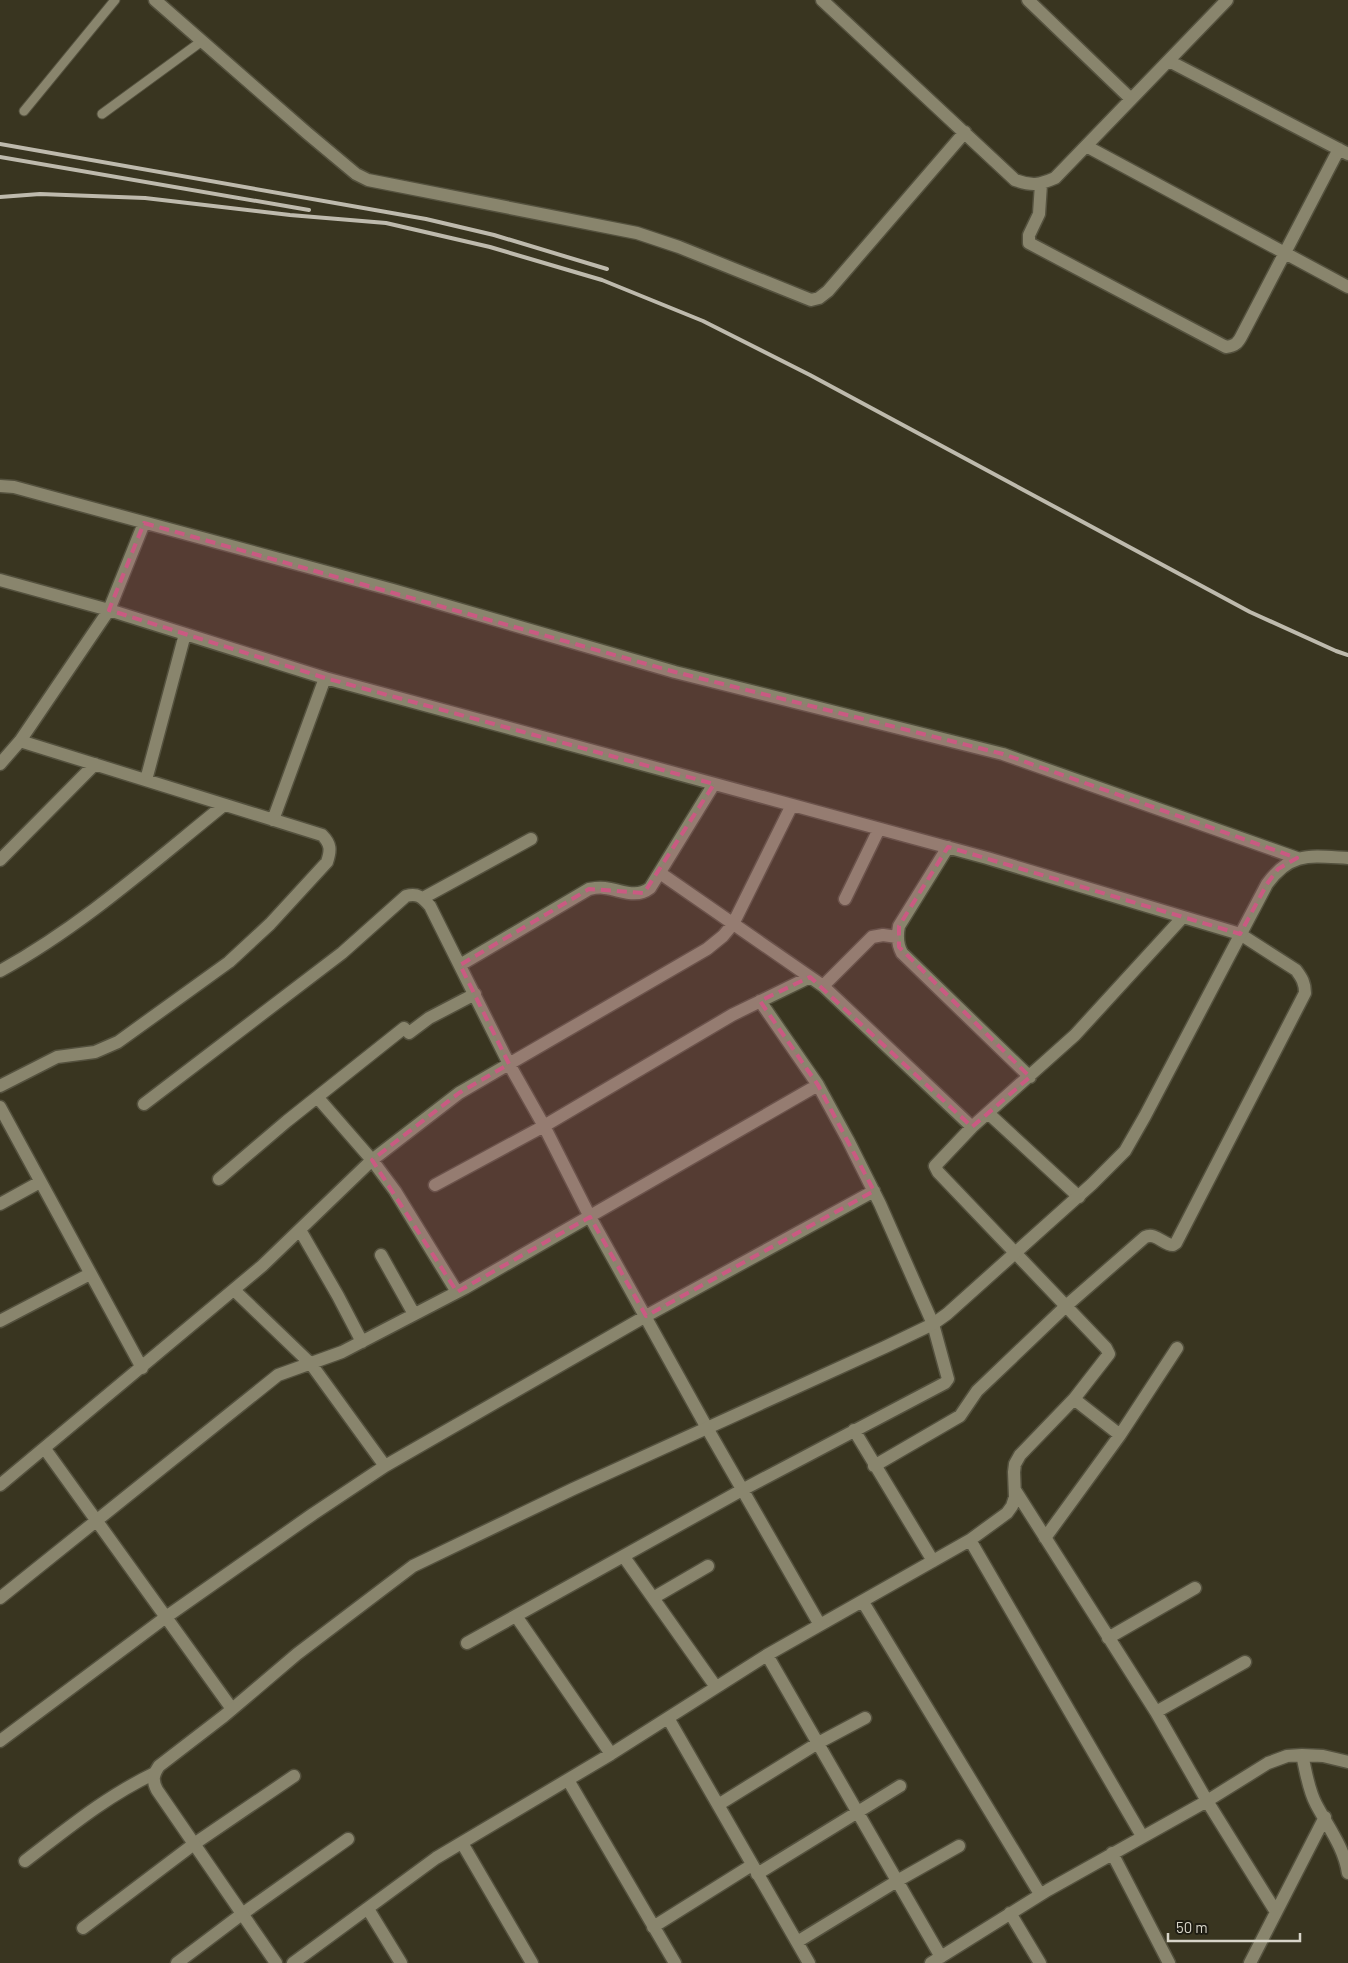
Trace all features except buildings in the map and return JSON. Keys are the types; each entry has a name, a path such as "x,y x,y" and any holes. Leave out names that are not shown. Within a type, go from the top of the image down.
{"street":[{"path":"155,0 307,133 356,174 368,180 638,233 679,247 811,300 819,298 828,292 965,132"},
{"path":"822,0 1015,180 1027,184 1041,184 1055,178 1227,0"},
{"path":"1028,0 1131,99"},
{"path":"1041,184 1039,214 1029,236 1028,243 1226,347 1233,346 1239,342 1344,152 1169,61"},
{"path":"1086,146 1348,287"},
{"path":"0,486 14,487 402,593 675,672 1003,754 1297,858"},
{"path":"0,764 20,741 109,610 144,523"},
{"path":"0,580 109,610 325,678 948,847 1240,934 1296,970 1305,985 1305,993 1176,1243 1173,1246 1153,1236 1146,1237 1066,1306 977,1390 960,1416 874,1466"},
{"path":"146,780 185,634"},
{"path":"273,820 325,678"},
{"path":"0,1086 57,1058 95,1052 118,1042 228,962 270,924 327,862 330,852 329,842 322,835 20,741"},
{"path":"0,860 95,764"},
{"path":"460,965 589,889 602,887 638,895 644,893 650,888 660,873 714,784"},
{"path":"0,971 56,937 224,805"},
{"path":"0,1485 262,1266 372,1160 459,1093 707,949 723,936 733,924 792,805"},
{"path":"845,899 879,829"},
{"path":"423,898 531,839"},
{"path":"948,847 899,926 897,937 899,947 902,953 1030,1077"},
{"path":"25,1862 105,1800 153,1774 159,1766 232,1709 296,1654 413,1566 574,1489 933,1324 947,1314 1079,1197 1125,1151 1150,1108 1267,884 1278,869 1297,858 1314,856 1348,858"},
{"path":"660,873 823,986 972,1127"},
{"path":"144,1104 342,953 406,896 414,894 423,898 430,906 509,1064 544,1126 590,1217 707,1428 820,1625"},
{"path":"292,1963 436,1858 611,1754 767,1655 970,1540 1007,1513 1015,1497 1014,1472 1015,1464 1020,1455 1074,1399 1109,1354 1106,1348 936,1169 936,1163 972,1127 1075,1035 1183,917"},
{"path":"823,986 872,937 883,935 897,937"},
{"path":"435,1185 544,1126 732,1015 810,977"},
{"path":"218,1179 287,1122 407,1031 474,994"},
{"path":"467,1643 742,1490 945,1383 948,1379 933,1324 874,1191 818,1085 760,1001"},
{"path":"0,1598 278,1375 342,1352 457,1292 818,1085"},
{"path":"318,1098 372,1160 411,1215 457,1292"},
{"path":"0,1107 142,1368"},
{"path":"988,1113 1079,1197"},
{"path":"0,1204 40,1182"},
{"path":"0,1741 166,1617 385,1466 646,1316 874,1191"},
{"path":"300,1230 362,1342"},
{"path":"380,1255 414,1314"},
{"path":"0,1320 90,1274"},
{"path":"234,1290 311,1364 385,1466"},
{"path":"1045,1538 1120,1435 1177,1348"},
{"path":"1074,1399 1120,1435"},
{"path":"854,1430 933,1561"},
{"path":"45,1449 232,1709"},
{"path":"1015,1490 1156,1712 1207,1801 1276,1912"},
{"path":"970,1540 1142,1836"},
{"path":"624,1557 716,1687"},
{"path":"653,1598 708,1566"},
{"path":"1108,1638 1195,1588"},
{"path":"863,1602 1040,1894"},
{"path":"516,1616 611,1754"},
{"path":"767,1655 897,1881 936,1960 1040,1894 1207,1801 1268,1764 1287,1756 1302,1755 1323,1756 1348,1762"},
{"path":"1156,1712 1245,1662"},
{"path":"668,1718 809,1963"},
{"path":"718,1805 818,1743 864,1718"},
{"path":"1302,1755 1312,1794 1346,1860 1348,1874"},
{"path":"153,1774 153,1783 157,1790 276,1963"},
{"path":"83,1928 194,1844 294,1776"},
{"path":"568,1780 675,1963"},
{"path":"653,1927 900,1786"},
{"path":"1250,1963 1325,1817"},
{"path":"177,1963 242,1914 348,1839"},
{"path":"462,1843 532,1963"},
{"path":"797,1942 959,1846"},
{"path":"1112,1853 1169,1963"},
{"path":"368,1909 401,1963"},
{"path":"1010,1914 1040,1963"}],"lane":[{"path":"24,111 115,0"},
{"path":"102,114 202,42"}],"highlighted area":[{"path":"144,523 675,672 1003,754 1297,858 1278,869 1267,884 1240,934 948,847 899,926 899,947 1030,1077 972,1127 810,977 760,1001 818,1085 874,1191 646,1316 590,1217 457,1292 372,1160 459,1093 509,1064 460,965 589,889 644,893 714,784 325,678 109,610"}],"railway":[{"path":"0,144 426,219 494,235 607,269"},
{"path":"0,157 309,210"},
{"path":"0,197 40,194 145,198 290,215 386,223 490,247 602,280 703,321 810,375 1250,612 1348,655"}]}
